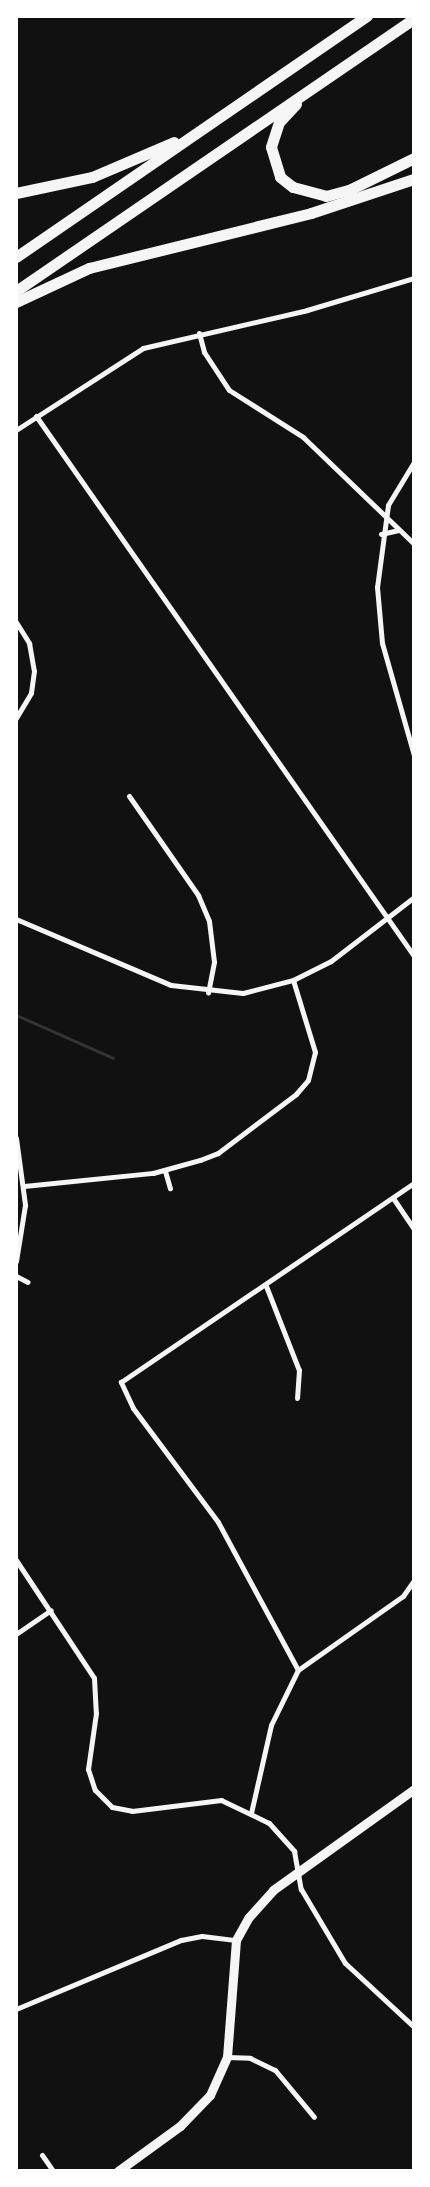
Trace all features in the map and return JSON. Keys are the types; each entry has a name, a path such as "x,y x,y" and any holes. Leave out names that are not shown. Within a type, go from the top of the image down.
{"highway":[{"path":"16,257 367,16"},
{"path":"16,291 312,86 414,18"},
{"path":"312,86 279,122 270,147 280,177 293,187 326,196 341,192 414,158"},
{"path":"16,193 92,177 194,134"},
{"path":"16,302 97,265 311,213 414,179"}],"main road":[{"path":"118,2171 180,2126 210,2095 226,2057 236,1940 248,1917 298,1871 414,1789"}],"street":[{"path":"16,430 130,354 199,333 307,310 414,278"},
{"path":"199,333 208,360 229,390 303,437 414,544"},
{"path":"36,416 414,956"},
{"path":"414,462 389,502 385,516 381,534 377,615 414,755"},
{"path":"374,506 389,502"},
{"path":"381,534 399,530"},
{"path":"16,622 29,643 34,671 30,693 16,718"},
{"path":"129,796 198,896 209,922 214,962 208,992"},
{"path":"16,919 171,985 208,992 243,993 293,980 331,961 389,920 414,897"},
{"path":"24,1186 165,1171 218,1153 304,1087 314,1060 314,1038 293,980"},
{"path":"16,1138 24,1186 25,1228 16,1262"},
{"path":"165,1171 170,1188"},
{"path":"298,1670 218,1522 133,1408 121,1382 266,1286 414,1183"},
{"path":"393,1198 414,1230"},
{"path":"16,1276 28,1282"},
{"path":"266,1286 299,1370 297,1398"},
{"path":"16,1560 51,1610 94,1678 96,1713 88,1769 94,1790 112,1807 132,1811 220,1800 269,1823 294,1852 301,1889 345,1962 414,2027"},
{"path":"251,1813 272,1725 298,1670 389,1606 414,1580"},
{"path":"16,1634 51,1610"},
{"path":"16,2009 182,1940 202,1936 236,1940"},
{"path":"226,2057 250,2058 275,2070 314,2117"},
{"path":"42,2155 53,2171"}],"waterway":[{"path":"16,1015 113,1058"}]}
